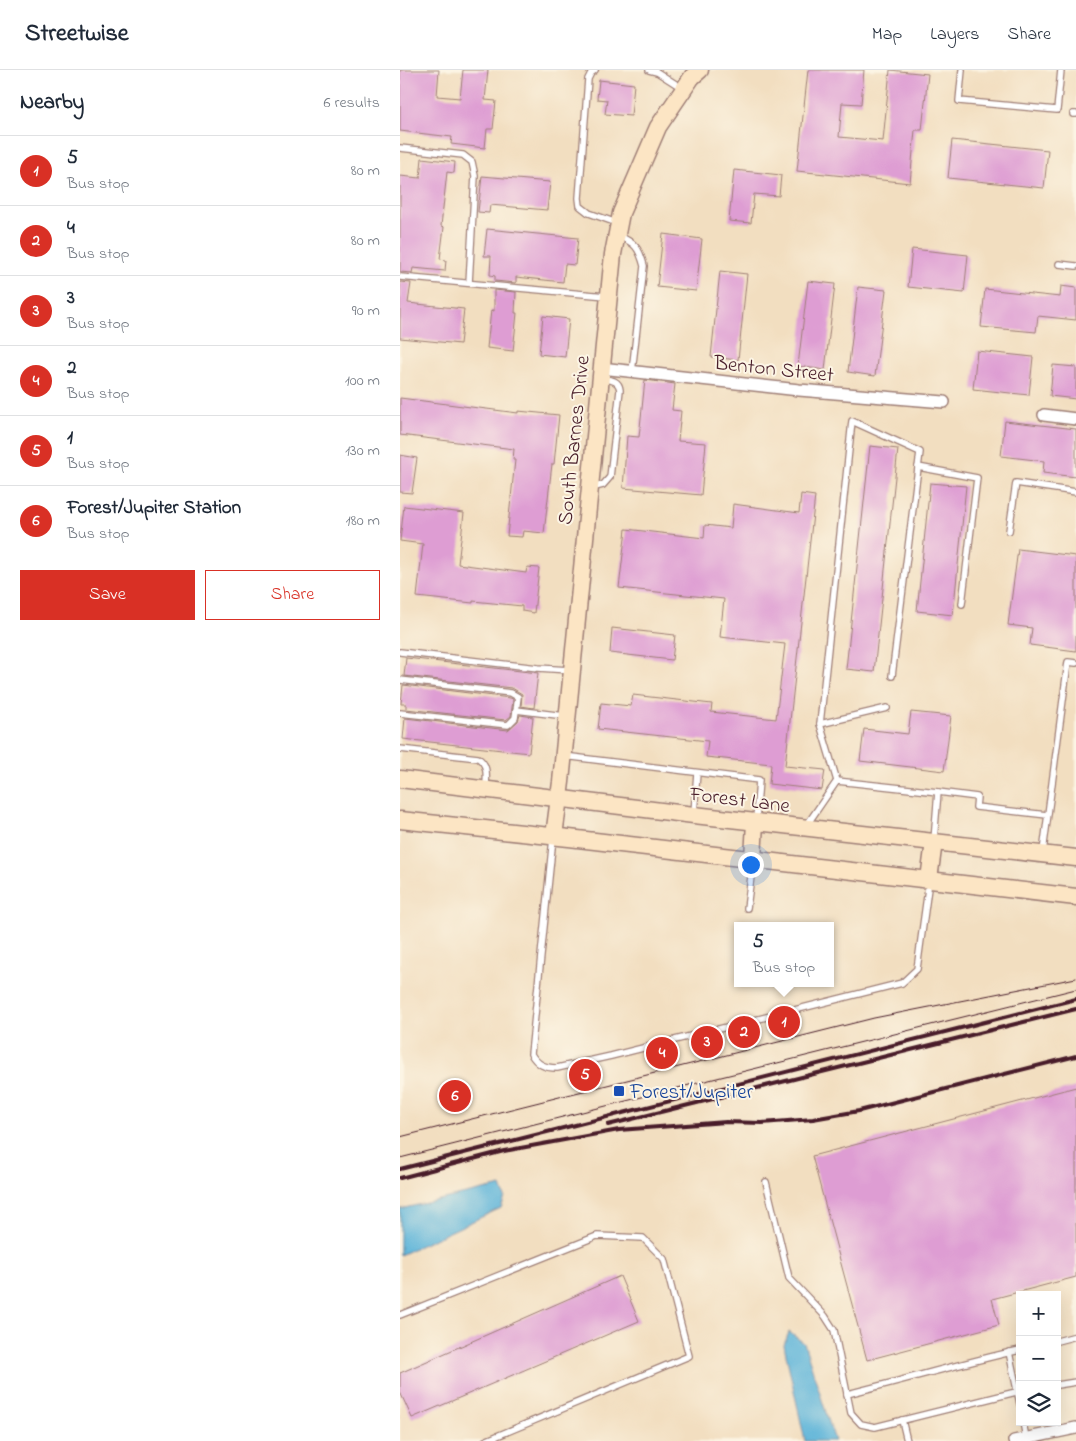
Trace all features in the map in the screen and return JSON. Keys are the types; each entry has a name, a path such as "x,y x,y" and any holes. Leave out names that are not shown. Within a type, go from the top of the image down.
{"main road":[{"name":"South Barnes Drive","path":"554,836 609,296 618,229 624,204 658,127 700,70"},
{"name":"Forest Lane","path":"400,779 805,828 1076,858"},
{"path":"400,820 554,836 1076,897"},
{"path":"753,859 756,822"},
{"path":"929,879 934,842"}],"street":[{"name":"Benton Street","path":"601,374 632,372 799,390 944,402"},
{"path":"1044,415 1076,419"},
{"path":"1014,1441 1076,1428"}],"lane":[{"path":"595,70 591,72 588,79 579,198 580,206 618,229 632,241 640,252 644,266 632,372"},
{"path":"649,70 657,72 684,90"},
{"path":"962,70 959,101 1057,110 1061,70"},
{"path":"400,148 464,155 472,162 475,176 469,283"},
{"path":"1059,264 1076,266"},
{"path":"400,276 609,296"},
{"path":"837,781 820,724 852,421 920,452 892,676"},
{"path":"918,467 977,478 962,604"},
{"path":"1009,531 1016,483 1076,492"},
{"path":"400,652 538,668 572,670"},
{"path":"1043,855 1068,662 1076,663"},
{"path":"400,680 511,693 518,697 512,722 508,725 400,713"},
{"path":"820,724 888,708"},
{"path":"516,710 567,716"},
{"path":"400,749 478,758 487,769 486,789"},
{"path":"563,756 759,780 756,822"},
{"path":"694,815 697,773"},
{"path":"837,781 977,797 976,807 1047,814"},
{"path":"805,828 837,781"},
{"path":"934,842 938,792"},
{"path":"554,836 530,1054 541,1065 549,1068 557,1068 611,1056 902,983 917,969 929,879"},
{"path":"747,908 753,859"},
{"path":"766,1182 789,1278 825,1316 834,1330 851,1413 861,1424 876,1426 1016,1392"},
{"path":"400,1315 597,1236 643,1238 664,1259 689,1356 485,1441"},
{"path":"1061,1340 1076,1336"},
{"path":"847,1394 1016,1351"},
{"path":"1009,1352 1016,1381"},
{"path":"1061,1384 1076,1382"},
{"path":"902,1420 907,1441"},
{"path":"1024,1426 1026,1438"}],"water":[{"path":"501,1186 505,1197 501,1208 400,1255 400,1209"},
{"path":"789,1332 804,1343 835,1441 805,1441 784,1345"}],"building":[{"path":"400,70 439,70 437,96 460,98 463,70 488,70 485,100 496,101 493,129 487,129 485,148 451,144 452,137 400,131"},
{"path":"808,70 864,70 861,104 842,103 839,137 883,141 890,70 928,74 922,130 915,130 910,183 797,171"},
{"path":"599,80 634,84 631,116 605,114 607,100 597,99"},
{"path":"952,140 1048,150 1044,188 948,178"},
{"path":"422,158 455,162 454,173 447,172 441,226 444,227 440,259 446,260 445,271 413,268 412,273 400,272 400,176 420,178"},
{"path":"734,170 781,175 779,196 754,194 751,223 729,221"},
{"path":"482,176 550,182 547,210 490,205 489,213 478,212"},
{"path":"487,229 578,238 575,265 565,264 563,282 516,277 516,283 495,281 495,276 490,275 491,256 484,256"},
{"path":"663,234 702,239 696,291 657,287"},
{"path":"912,249 968,255 964,293 908,287"},
{"path":"720,271 747,274 738,360 711,357"},
{"path":"808,281 835,284 825,370 798,366"},
{"path":"400,282 411,283 408,303 464,309 460,344 400,338"},
{"path":"1061,286 1076,288 1076,320 1038,316 1036,332 981,327 985,289 1060,297"},
{"path":"858,287 886,290 875,376 848,372"},
{"path":"494,290 516,292 515,313 517,313 513,351 487,348 491,310 494,311"},
{"path":"543,316 569,319 565,357 539,354"},
{"path":"977,351 1033,357 1029,395 973,389"},
{"path":"1053,365 1076,367 1076,399 1050,396"},
{"path":"645,380 675,384 672,410 681,411 678,441 706,443 701,495 623,488 627,436 639,437"},
{"path":"400,398 518,413 518,411 559,415 544,533 523,531 522,537 507,536 515,460 513,460 514,449 400,435"},
{"path":"1005,421 1076,429 1076,477 1043,473 1044,461 1001,456"},
{"path":"870,446 898,449 874,672 846,669"},
{"path":"400,455 417,458 412,493 400,492"},
{"path":"930,483 966,486 953,615 917,611"},
{"path":"801,494 815,496 785,766 825,770 822,790 769,784 771,764 706,757 708,741 598,729 601,703 631,706 633,695 712,704 711,712 776,719 785,644 720,637 724,599 619,588 626,529 704,538 705,525 731,528 733,504 799,513"},
{"path":"404,506 464,513 458,564 526,573 527,567 539,568 534,613 522,611 522,606 417,597 423,544 400,541"},
{"path":"1018,549 1076,556 1076,651 1030,645 1032,628 1008,625"},
{"path":"612,628 675,635 672,660 610,653"},
{"path":"406,658 538,673 534,708 521,706 522,694 512,688 404,676"},
{"path":"403,685 510,698 513,699 511,716 506,720 406,709 406,704 401,704"},
{"path":"911,712 951,716 944,771 860,761 864,729 908,734"},
{"path":"520,715 533,717 529,753 403,739 405,718 508,730 518,721"},
{"path":"1076,1087 1076,1277 1016,1291 1016,1293 992,1299 999,1325 867,1360 812,1156"},
{"path":"620,1276 639,1321 412,1418 400,1392 400,1373"}],"tram line":[{"path":"400,1137 874,1018 1076,978"},
{"path":"400,1158 1076,989"}],"railway":[{"path":"400,1169 1076,999"},
{"path":"608,1125 1076,1009"},
{"path":"400,1178 504,1151 619,1130 726,1122 762,1123 813,1119 859,1111 1076,1056"}],"place":[{"name":"5","path":"784,1022"},
{"name":"4","path":"744,1032"},
{"name":"3","path":"707,1042"},
{"name":"2","path":"662,1053"},
{"name":"1","path":"585,1075"},
{"name":"Forest/Jupiter","path":"619,1091"},
{"name":"Forest/Jupiter Station","path":"455,1096"}]}
